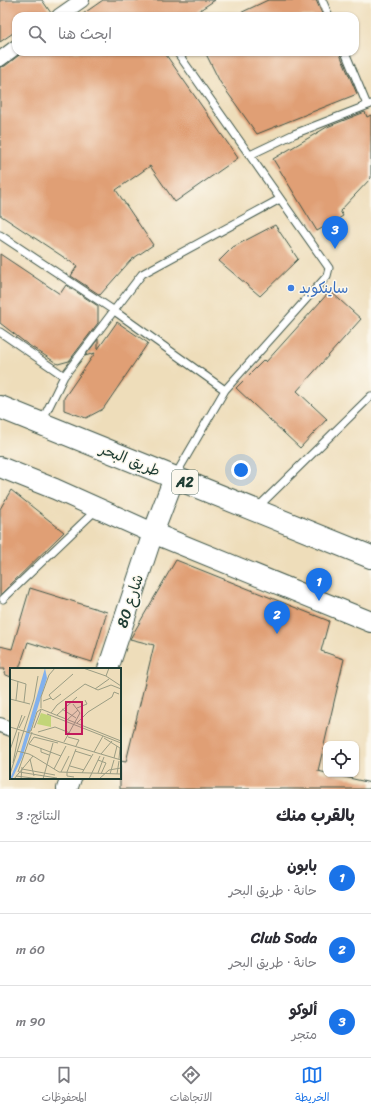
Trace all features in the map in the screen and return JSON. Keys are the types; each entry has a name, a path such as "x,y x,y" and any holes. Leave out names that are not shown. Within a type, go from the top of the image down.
{"highway":[{"name":"طريق البحر","path":"0,407 371,557"}],"street":[{"path":"65,12 82,0"},
{"path":"0,59 12,50"},
{"path":"0,467 153,533 371,622"},
{"name":"شارع 80","path":"108,668 153,533 174,478"},
{"path":"0,725 10,729"},
{"path":"67,789 71,779"}],"lane":[{"path":"322,0 327,12"},
{"path":"174,478 225,390 327,276 329,268 180,56"},
{"path":"250,155 294,134 369,105 347,56"},
{"path":"41,423 64,376 142,274 280,199"},
{"path":"0,235 113,310 225,390"},
{"path":"0,332 64,376"},
{"path":"255,510 371,396"},
{"path":"3,599 98,508"}],"building":[{"path":"0,0 42,0 50,12 12,12 12,34 0,42"},
{"path":"103,0 215,0 197,12 86,12"},
{"path":"268,0 316,0 321,12 242,12"},
{"path":"18,56 167,56 238,158 175,202 150,166 116,190 153,245 131,260 100,295 71,276 77,266 0,215 0,67 5,66"},
{"path":"207,56 341,56 357,94 257,134 220,82"},
{"path":"365,112 367,117 371,115 371,178 340,211 343,216 317,231 273,159 327,127"},
{"path":"275,225 298,259 260,296 219,261 233,247"},
{"path":"0,254 60,294 66,285 98,306 98,323 69,361 58,364 27,344 0,323"},
{"path":"330,291 361,319 297,391 327,419 300,448 236,388 264,360 266,362"},
{"path":"117,322 148,343 103,409 86,418 64,410 64,398 95,353 85,356 98,339 98,349"},
{"path":"11,490 64,532 0,595 0,509"},
{"path":"176,560 329,621 321,651 344,659 325,741 323,741 323,749 318,771 323,772 323,777 344,777 371,783 370,789 120,789 121,761 126,762 154,645 130,639"},
{"path":"30,588 107,612 92,662 28,642 19,668 10,668 10,677 4,674 5,669 0,669 0,646 12,649"}],"place":[{"name":"ألوكو","path":"335,249"},
{"name":"ساينكوبد","path":"291,288"},
{"name":"بابون","path":"319,601"},
{"name":"Club Soda","path":"277,634"}]}
